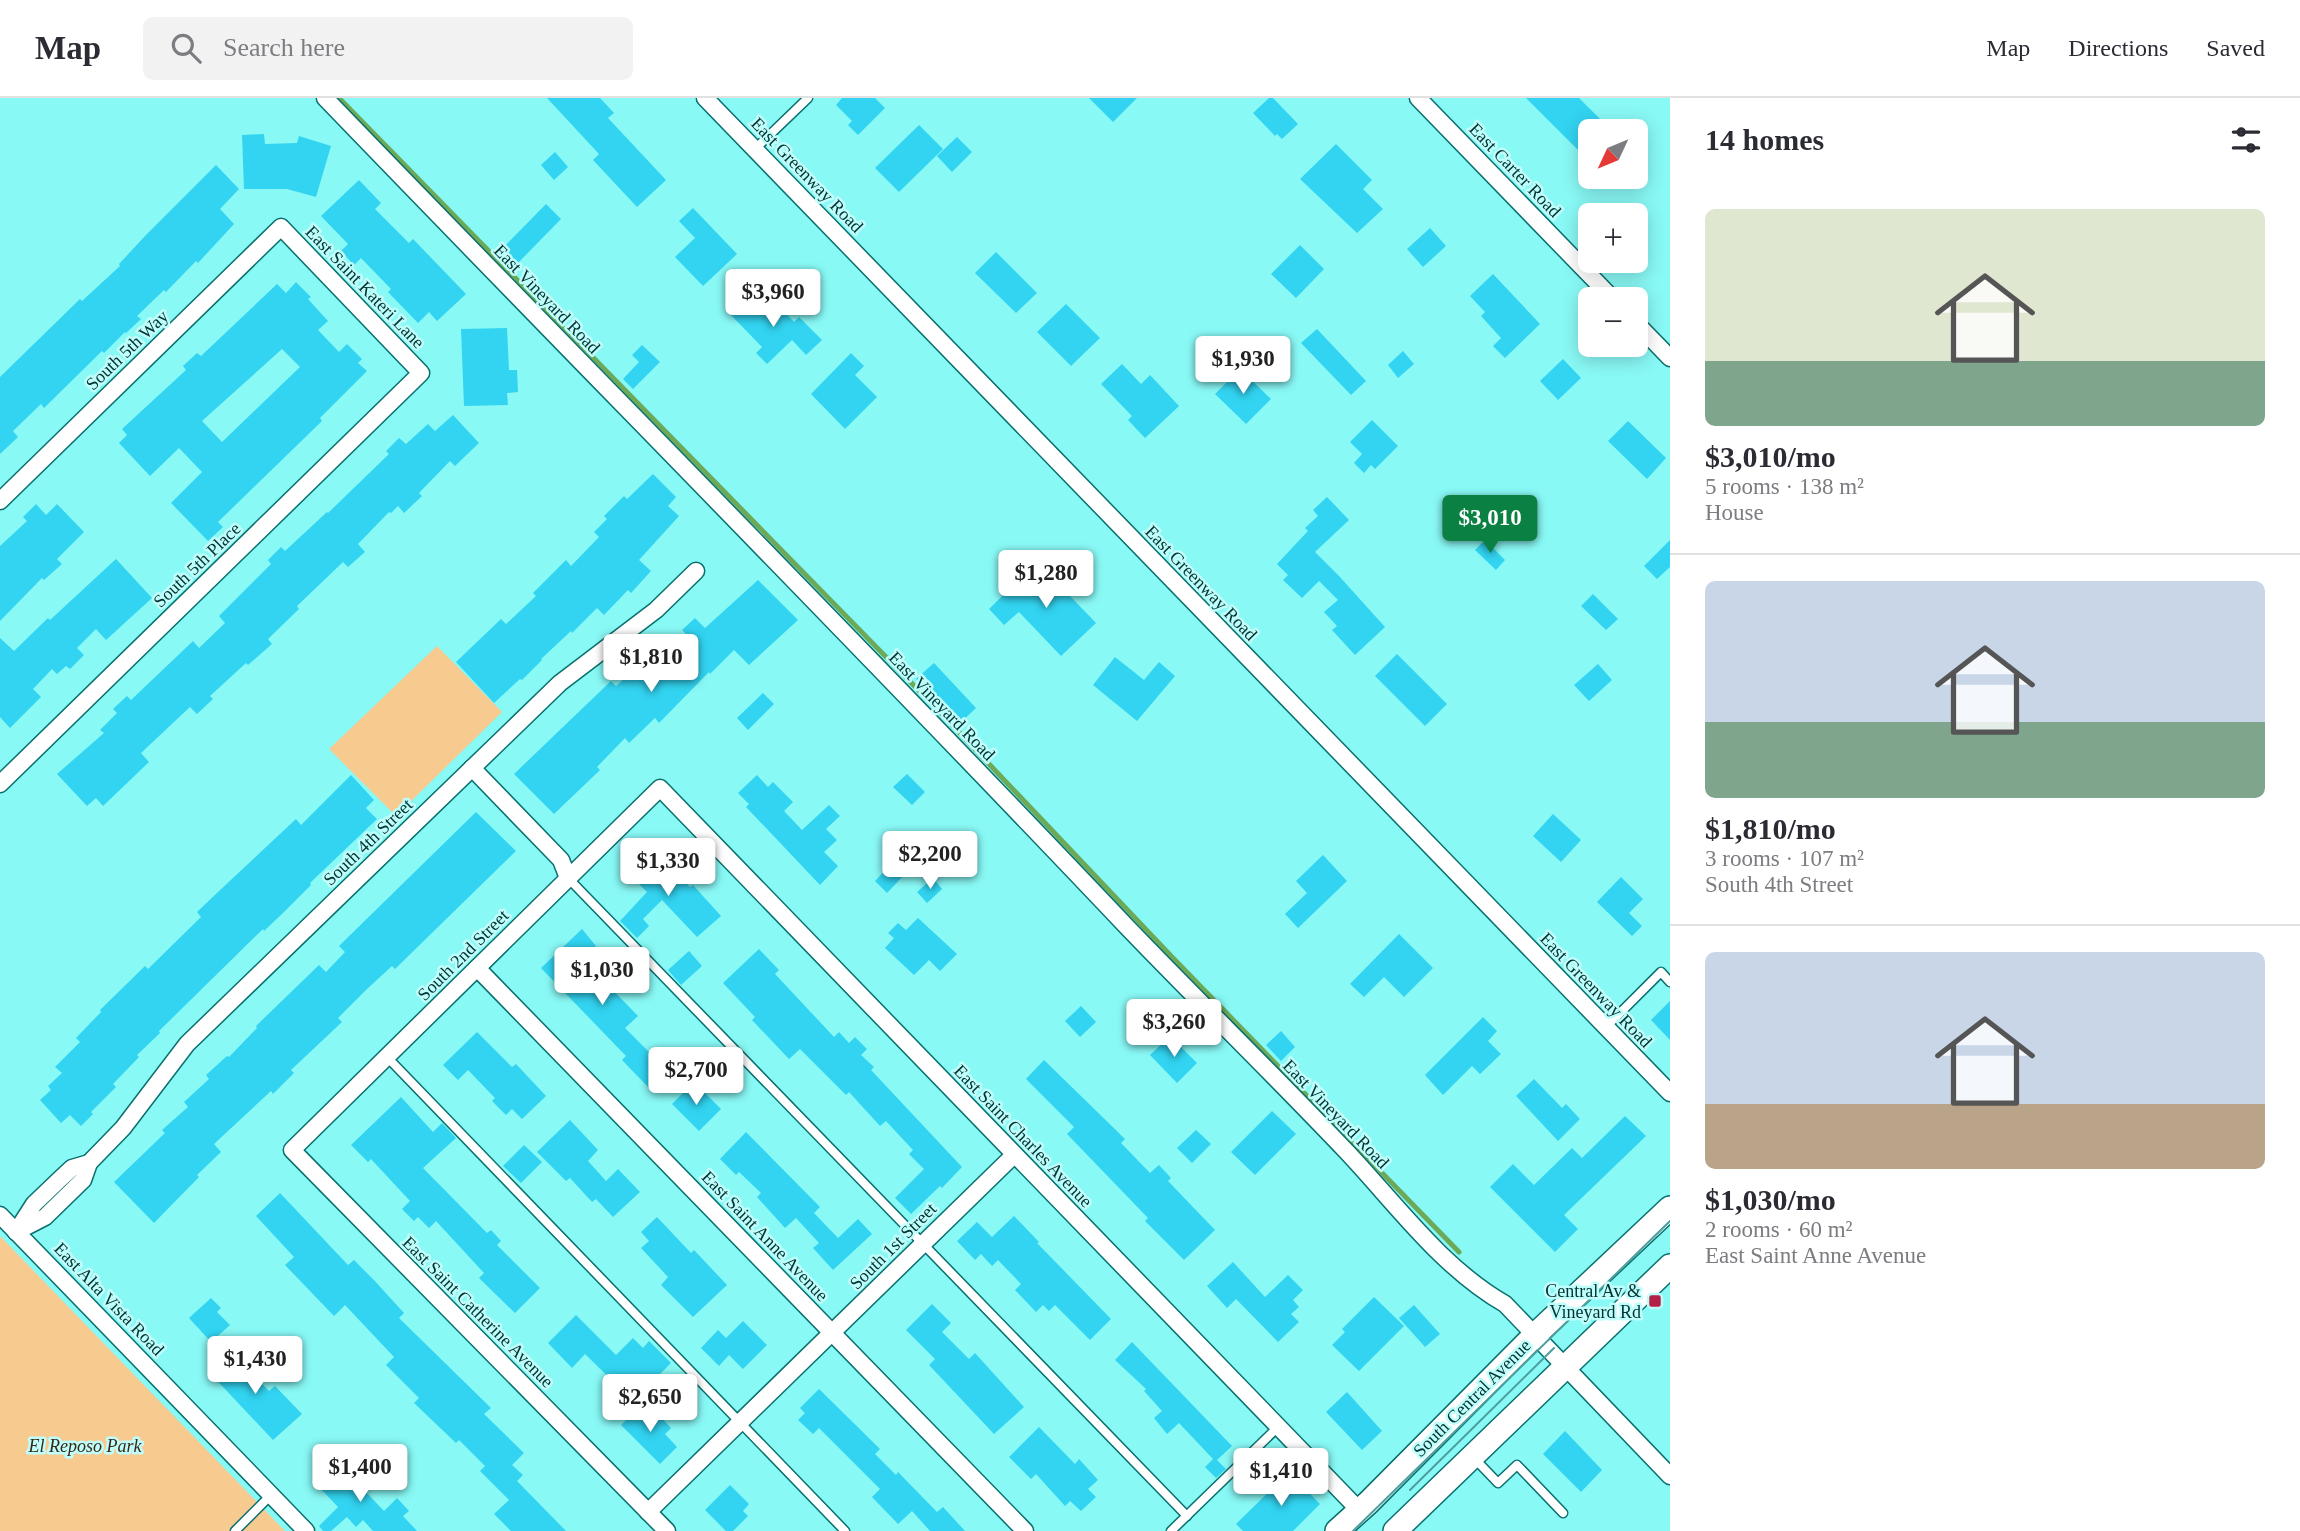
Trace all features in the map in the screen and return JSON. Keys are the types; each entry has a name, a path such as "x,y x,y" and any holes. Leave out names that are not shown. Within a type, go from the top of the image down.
{"main road":[{"name":"South Central Avenue","path":"1336,1531 1535,1335 1670,1208"},
{"path":"1395,1531 1670,1266"}],"street":[{"name":"East Vineyard Road","path":"326,98 1290,1093 1432,1245 1483,1291 1505,1304 1670,1476"},
{"name":"East Greenway Road","path":"705,98 1670,1093"},
{"name":"East Carter Road","path":"1418,98 1601,287"},
{"name":"East Saint Kateri Lane","path":"281,227 421,373"},
{"name":"South 5th Way","path":"0,501 281,227"},
{"path":"1648,335 1670,358"},
{"name":"South 5th Place","path":"3,775 421,373"},
{"name":"South 4th Street","path":"16,1232 34,1204 65,1187 72,1168 89,1163 123,1128 187,1044 560,683 656,610 696,571"},
{"path":"472,768 561,860 568,878"},
{"name":"South 2nd Street","path":"292,1150 660,788"},
{"name":"East Saint Charles Avenue","path":"660,788 1360,1510"},
{"name":"East Saint Anne Avenue","path":"477,968 1025,1531"},
{"name":"East Saint Catherine Avenue","path":"292,1150 667,1531"},
{"name":"South 1st Street","path":"648,1512 1014,1155"},
{"name":"East Alta Vista Road","path":"0,1215 306,1531"}],"lane":[{"path":"755,149 808,98"},
{"path":"568,878 1187,1516"},
{"path":"1606,1027 1661,972 1670,982"},
{"path":"387,1057 845,1531"},
{"path":"1171,1531 1278,1427"},
{"path":"1473,1457 1498,1483 1517,1465 1563,1513"},
{"path":"235,1531 271,1495"}],"green space":[{"path":"437,646 502,712 396,816 329,749"},
{"name":"El Reposo Park","path":"0,1236 285,1531 0,1531"}],"building":[{"path":"547,98 600,98 614,113 608,118 666,180 637,207 593,160 599,154"},
{"path":"842,98 875,98 885,108 858,135 848,125 852,121 836,105"},
{"path":"1089,98 1137,98 1113,122"},
{"path":"1269,98 1273,98 1298,124 1282,139 1277,134 1275,136 1253,113"},
{"path":"1526,98 1579,98 1600,119 1578,119 1578,150"},
{"path":"919,125 943,149 899,192 875,168"},
{"path":"264,134 265,144 297,143 299,136 331,146 316,197 287,189 244,189 242,135"},
{"path":"957,137 972,152 952,172 937,156"},
{"path":"1336,144 1372,180 1363,189 1383,209 1357,233 1300,179"},
{"path":"555,152 568,167 554,180 541,165"},
{"path":"216,165 239,189 220,209 234,224 198,263 196,261 166,292 164,290 137,316 141,319 104,353 102,351 44,408 41,404 13,431 18,437 0,454 0,377 80,299 82,301 120,266 145,236"},
{"path":"359,180 381,203 375,209 409,243 413,239 466,294 437,321 429,312 418,323 388,292 391,289 361,258 354,265 341,251 348,244 321,216"},
{"path":"546,204 561,219 517,264 502,249"},
{"path":"693,208 737,254 703,286 675,257 695,238 679,221"},
{"path":"1430,228 1446,246 1423,267 1407,249"},
{"path":"1300,245 1324,269 1296,298 1271,274"},
{"path":"996,252 1037,293 1016,313 975,273"},
{"path":"1493,274 1540,324 1505,358 1493,346 1501,338 1481,316 1485,312 1470,296"},
{"path":"296,282 328,321 318,330 339,352 347,344 362,359 358,363 367,371 320,418 322,421 218,522 223,527 208,541 171,503 202,472 179,448 150,476 119,443 127,435 122,429 186,370 183,366 197,353 201,356 277,284 286,293","holes":["282,349 300,367 222,442 202,421"]},
{"path":"747,294 770,318 781,308 794,322 799,317 822,340 806,355 792,340 767,364 756,353 762,347 728,312"},
{"path":"1066,304 1100,338 1071,366 1037,332"},
{"path":"507,328 509,370 517,370 518,392 507,393 508,405 464,406 461,329"},
{"path":"1317,329 1366,381 1351,395 1301,343"},
{"path":"642,345 660,362 633,389 623,379 639,362 632,355"},
{"path":"1403,351 1414,364 1398,378 1388,365"},
{"path":"851,353 864,366 855,375 877,397 845,429 811,394"},
{"path":"1563,359 1581,378 1558,400 1540,381"},
{"path":"1122,364 1141,384 1150,375 1179,406 1145,438 1128,420 1132,416 1101,384"},
{"path":"1240,369 1271,399 1246,424 1215,394"},
{"path":"453,415 479,443 455,466 450,461 419,493 422,496 404,513 398,506 389,512 358,544 365,552 348,567 343,562 297,606 299,609 268,639 272,644 248,665 246,663 210,696 213,699 197,714 190,707 141,753 149,762 103,806 96,798 87,806 57,774 104,733 100,730 117,713 113,709 127,696 131,700 193,641 199,648 225,623 219,616 271,564 268,560 281,547 285,551 328,513 389,454 386,451 399,438 406,444 428,424 435,431"},
{"path":"1372,420 1398,446 1375,469 1371,465 1364,473 1354,463 1362,454 1350,442"},
{"path":"1628,421 1666,458 1647,479 1608,441"},
{"path":"653,474 676,497 668,506 679,516 639,560 651,571 631,593 628,590 604,615 597,608 494,703 456,662 501,619 506,624 536,596 533,593 566,560 571,566 599,537 594,532 607,519 604,516 624,496 627,499"},
{"path":"1327,497 1349,520 1315,552 1385,627 1355,655 1332,630 1337,626 1324,612 1338,600 1319,581 1302,598 1283,580 1288,575 1277,564 1308,531 1305,528 1318,516 1313,510"},
{"path":"36,504 46,515 57,504 84,532 57,559 62,564 44,580 42,578 0,621 0,546 27,521 23,517"},
{"path":"1485,540 1505,560 1496,570 1475,550"},
{"path":"1670,540 1670,567 1657,579 1644,566"},
{"path":"116,559 152,598 106,640 96,629 77,648 84,655 70,669 66,666 57,674 52,669 33,689 41,697 10,728 0,717 0,638 14,651"},
{"path":"1054,571 1074,593 1070,596 1096,623 1061,656 1019,612 1004,625 989,609 1027,572 1039,585"},
{"path":"758,580 798,620 749,665 734,650 659,723 655,718 629,743 625,738 597,767 600,770 554,814 514,774 611,681 616,686 660,647 670,657 689,637 682,630 695,618 705,628"},
{"path":"1593,594 1618,619 1606,630 1581,606"},
{"path":"1397,654 1447,704 1425,726 1375,676"},
{"path":"1115,657 1144,680 1159,662 1175,676 1137,721 1093,685"},
{"path":"934,663 976,708 959,724 916,679"},
{"path":"1598,664 1612,680 1589,701 1574,685"},
{"path":"763,693 774,704 748,730 737,718"},
{"path":"907,774 925,792 912,805 893,787"},
{"path":"351,775 374,800 366,808 377,819 159,1031 113,1084 116,1087 81,1126 70,1115 61,1123 40,1100 51,1090 48,1086 62,1073 55,1067 80,1042 76,1038 145,966 148,969 201,917 197,912 296,819 301,825"},
{"path":"757,775 768,787 773,782 793,802 784,811 802,830 829,805 840,816 826,829 837,840 824,852 838,866 820,885 746,807 749,804 738,793"},
{"path":"476,812 516,851 395,969 392,966 338,1018 342,1022 291,1070 294,1073 273,1094 271,1091 214,1144 221,1152 154,1223 114,1182 165,1133 162,1130 188,1107 184,1102 209,1079 206,1075 229,1057 256,1026 319,965 326,972 345,952 339,946"},
{"path":"1553,814 1581,840 1561,862 1533,836"},
{"path":"655,851 690,887 693,885 721,916 697,937 662,900 643,919 649,926 637,938 620,921 647,892 630,875"},
{"path":"1323,855 1347,881 1298,928 1285,914 1307,893 1296,881"},
{"path":"896,859 908,871 887,893 875,881"},
{"path":"1621,877 1643,899 1629,913 1642,926 1632,936 1597,902"},
{"path":"933,878 942,889 927,903 917,892"},
{"path":"918,918 957,954 940,971 929,960 914,975 885,948 894,938 888,933 898,923 906,930"},
{"path":"582,929 596,946 575,966 594,985 601,978 638,1016 625,1028 667,1070 649,1088 622,1060 626,1056 541,968"},
{"path":"1399,934 1433,968 1404,997 1384,977 1364,997 1350,984"},
{"path":"759,949 779,970 775,974 834,1037 839,1032 849,1043 855,1037 867,1049 861,1055 874,1067 871,1070 962,1167 911,1214 895,1198 924,1169 909,1154 913,1150 886,1121 880,1126 849,1092 846,1095 800,1049 789,1059 752,1020 755,1017 723,983"},
{"path":"689,951 702,966 681,985 668,970"},
{"path":"1670,1001 1670,1040 1651,1020"},
{"path":"1081,1006 1096,1022 1080,1037 1065,1021"},
{"path":"1483,1017 1497,1031 1488,1041 1501,1054 1480,1074 1472,1066 1443,1095 1425,1075"},
{"path":"1281,1031 1295,1047 1281,1061 1266,1045"},
{"path":"477,1032 512,1067 516,1064 546,1096 522,1119 512,1109 506,1115 492,1101 495,1098 468,1070 458,1080 443,1065"},
{"path":"1170,1036 1197,1063 1177,1083 1150,1055"},
{"path":"1044,1060 1125,1139 1121,1143 1150,1173 1159,1165 1171,1178 1168,1181 1215,1230 1184,1260 1145,1221 1148,1218 1067,1134 1074,1127 1026,1079"},
{"path":"1534,1079 1562,1108 1566,1104 1580,1119 1558,1141 1516,1096"},
{"path":"694,1082 721,1109 699,1131 672,1104"},
{"path":"401,1097 433,1132 442,1123 456,1138 423,1168 487,1233 491,1230 501,1241 497,1245 540,1288 515,1313 479,1278 484,1273 436,1221 429,1228 418,1217 414,1221 402,1209 410,1201 371,1159 368,1162 351,1145"},
{"path":"1272,1111 1296,1134 1255,1175 1231,1152"},
{"path":"1625,1116 1646,1136 1564,1215 1578,1229 1555,1252 1490,1187 1513,1164 1534,1185 1572,1148 1582,1158"},
{"path":"570,1120 598,1150 588,1161 606,1181 618,1169 640,1192 613,1217 596,1199 592,1202 570,1178 566,1181 537,1152"},
{"path":"1196,1130 1211,1144 1192,1163 1177,1148"},
{"path":"746,1132 820,1207 814,1213 838,1238 858,1219 872,1234 833,1270 813,1248 819,1243 796,1218 785,1228 757,1197 761,1193 739,1172 736,1175 720,1159"},
{"path":"524,1145 542,1162 521,1183 503,1166"},
{"path":"280,1193 348,1265 354,1260 373,1279 404,1313 399,1318 491,1408 484,1414 524,1453 512,1465 523,1475 517,1481 566,1531 511,1531 494,1514 509,1500 480,1471 485,1466 459,1440 456,1443 414,1403 419,1398 386,1365 394,1357 345,1305 334,1316 285,1265 294,1257 256,1216"},
{"path":"1014,1216 1111,1319 1090,1340 1055,1305 1049,1311 1043,1305 1036,1312 1015,1290 1021,1284 998,1260 992,1266 981,1254 975,1260 957,1241 977,1222 992,1237"},
{"path":"657,1217 691,1253 694,1250 727,1285 693,1317 661,1285 668,1277 641,1248 649,1241 641,1232"},
{"path":"1233,1262 1265,1297 1288,1275 1303,1290 1293,1300 1299,1307 1291,1314 1299,1322 1278,1342 1236,1299 1227,1308 1207,1286"},
{"path":"1374,1297 1404,1326 1359,1371 1332,1345 1345,1332 1342,1329"},
{"path":"211,1298 221,1308 217,1312 230,1325 211,1342 189,1318"},
{"path":"932,1304 951,1323 942,1332 969,1359 975,1353 1024,1407 994,1434 929,1365 935,1359 906,1330"},
{"path":"1414,1305 1440,1334 1425,1347 1399,1318"},
{"path":"576,1315 616,1355 633,1338 643,1348 649,1341 671,1363 633,1401 585,1354 572,1368 548,1343"},
{"path":"743,1321 767,1345 743,1369 729,1355 719,1366 701,1348 718,1330 726,1338"},
{"path":"1132,1342 1232,1446 1217,1460 1226,1469 1216,1478 1205,1467 1213,1459 1179,1423 1167,1434 1154,1418 1162,1411 1144,1391 1146,1389 1115,1360"},
{"path":"229,1350 269,1391 275,1386 302,1414 273,1440 208,1371"},
{"path":"819,1389 880,1449 875,1454 896,1475 898,1472 937,1512 943,1507 965,1531 930,1531 912,1511 898,1524 872,1497 880,1489 819,1428 813,1434 798,1420 805,1413 800,1408"},
{"path":"1347,1392 1382,1431 1362,1450 1326,1412"},
{"path":"639,1407 653,1421 659,1415 671,1428 665,1434 677,1447 660,1464 621,1425"},
{"path":"1039,1427 1075,1464 1079,1459 1098,1480 1088,1489 1096,1497 1081,1511 1070,1501 1065,1506 1036,1474 1031,1479 1009,1457"},
{"path":"1565,1431 1602,1470 1581,1492 1543,1454"},
{"path":"348,1460 369,1483 363,1489 384,1511 397,1498 409,1511 403,1516 417,1531 373,1531 363,1520 356,1527 347,1517 331,1531 323,1531 319,1526 338,1507 319,1487"},
{"path":"1289,1472 1320,1504 1293,1531 1243,1531 1236,1524"},
{"path":"730,1485 749,1504 743,1511 748,1516 733,1531 726,1531 705,1510"}],"waterway":[{"path":"339,98 935,707 1172,957 1459,1252"}],"tram line":[{"path":"1353,1531 1670,1221"},
{"path":"1410,1490 1554,1348"}],"place":[{"name":"Central Av & Vineyard Rd","path":"1655,1301"}]}
